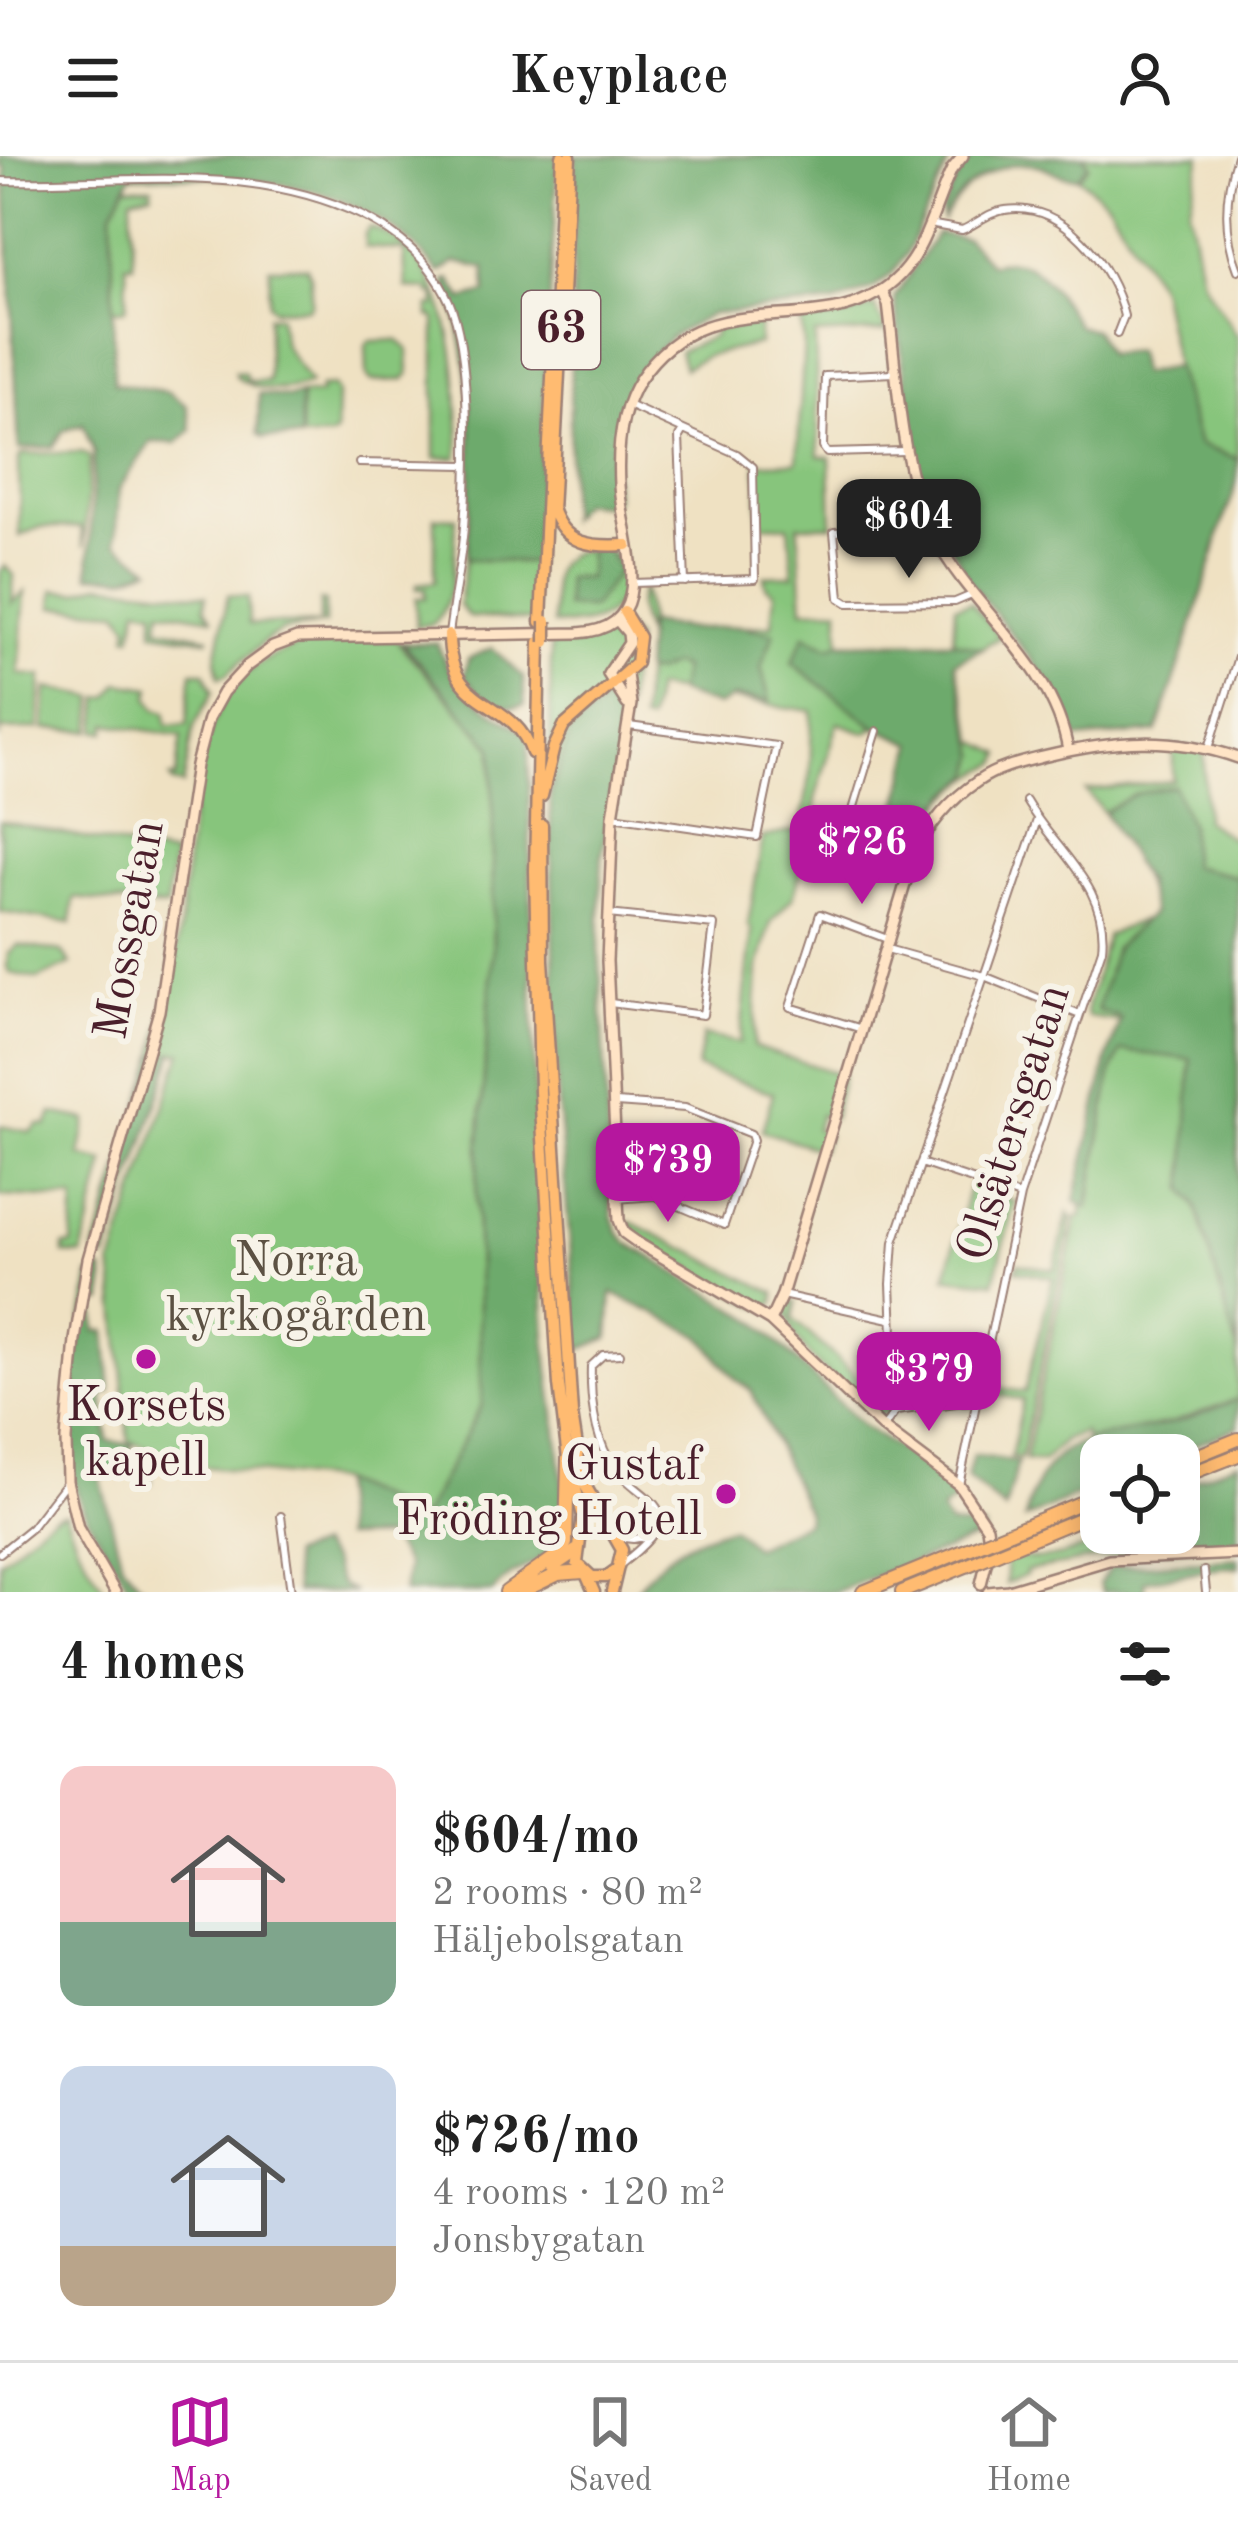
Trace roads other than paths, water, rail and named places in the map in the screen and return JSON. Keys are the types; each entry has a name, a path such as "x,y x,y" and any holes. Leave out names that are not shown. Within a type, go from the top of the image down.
{"highway":[{"path":"1200,1454 1238,1439"},
{"path":"1200,1470 1238,1455"},
{"path":"506,1592 555,1557 566,1543 568,1459"},
{"path":"863,1592 1080,1503"},
{"path":"902,1592 1080,1519"},
{"path":"526,1577 554,1566 578,1546"},
{"path":"521,1592 558,1574 585,1573"}],"main road":[{"name":"63","path":"544,621 566,156"},
{"name":"63","path":"566,156 543,642 543,960 572,1414 582,1480 622,1550 612,1592"},
{"path":"552,508 561,529 581,544 627,545"},
{"path":"542,796 564,726 636,663 640,644 636,628 621,616"},
{"path":"449,635 450,661 462,684 506,716 529,744 536,768"},
{"name":"63","path":"543,642 536,768 540,1092 560,1385 568,1459 583,1510 577,1563 594,1592"},
{"path":"506,716 523,712 538,698"},
{"path":"578,1546 595,1532 614,1536"},
{"path":"585,1573 599,1578 619,1567"}],"street":[{"path":"629,721 624,698 608,670 629,644 621,616 633,583 618,474 621,428 628,405 656,358 695,330 736,317 836,309 882,290 908,266 952,169 963,156"},
{"path":"1237,156 1227,231 1238,270"},
{"path":"0,181 238,182 332,204 388,227 427,264 450,303 464,382 464,529 449,635"},
{"path":"929,224 962,230 991,213 1014,209 1054,218 1091,253 1112,286 1124,316 1117,334"},
{"path":"882,290 888,304 908,451 928,523 959,578 1040,680 1068,751"},
{"path":"897,373 825,376 825,453 908,451"},
{"path":"628,405 737,454 752,467 754,579 633,583"},
{"path":"684,430 680,437 685,582"},
{"path":"359,463 465,465"},
{"path":"928,523 834,532 843,601 955,602 974,594"},
{"name":"Mossgatan","path":"115,1592 78,1528 67,1481 75,1340 86,1268 159,1011 196,765 208,719 234,678 285,642 590,632 621,616"},
{"path":"1210,748 1238,657"},
{"path":"627,674 629,721 613,816 608,914 616,1199 625,1233 770,1321 883,1428 959,1485 987,1528 986,1589"},
{"path":"613,816 751,837 758,833 776,746 629,721"},
{"path":"877,731 846,833 913,858"},
{"path":"770,1321 782,1295 913,858 937,817 981,778 1006,766 1068,751 1141,741 1210,748 1238,758"},
{"name":"Olsätersgatan","path":"959,1485 1020,1196 1102,949 1105,923 1092,892 1026,801"},
{"path":"883,1428 896,1411 894,1242 1037,820"},
{"path":"608,914 714,925 703,1015 610,1003"},
{"path":"862,1029 790,1007 820,914 889,945 1080,1015"},
{"path":"612,1103 685,1108 753,1136 724,1225 655,1196 616,1199"},
{"path":"921,1163 1020,1196"},
{"path":"782,1295 892,1320"},
{"path":"619,1567 652,1534 659,1520 657,1506 609,1460 594,1411 594,1361 620,1354"},
{"path":"896,1411 979,1400"},
{"path":"0,1553 31,1528 67,1481"},
{"path":"280,1516 291,1592"},
{"path":"614,1536 633,1539 652,1534"},
{"path":"970,1592 972,1586 1008,1590 1109,1560 1238,1554"},
{"path":"1204,1571 1205,1592"}],"place":[{"name":"Korsets kapell","path":"146,1359"},
{"name":"Gustaf Fröding Hotell","path":"726,1494"}],"park label":[{"name":"Norra kyrkogården","path":"296,1290"}]}
